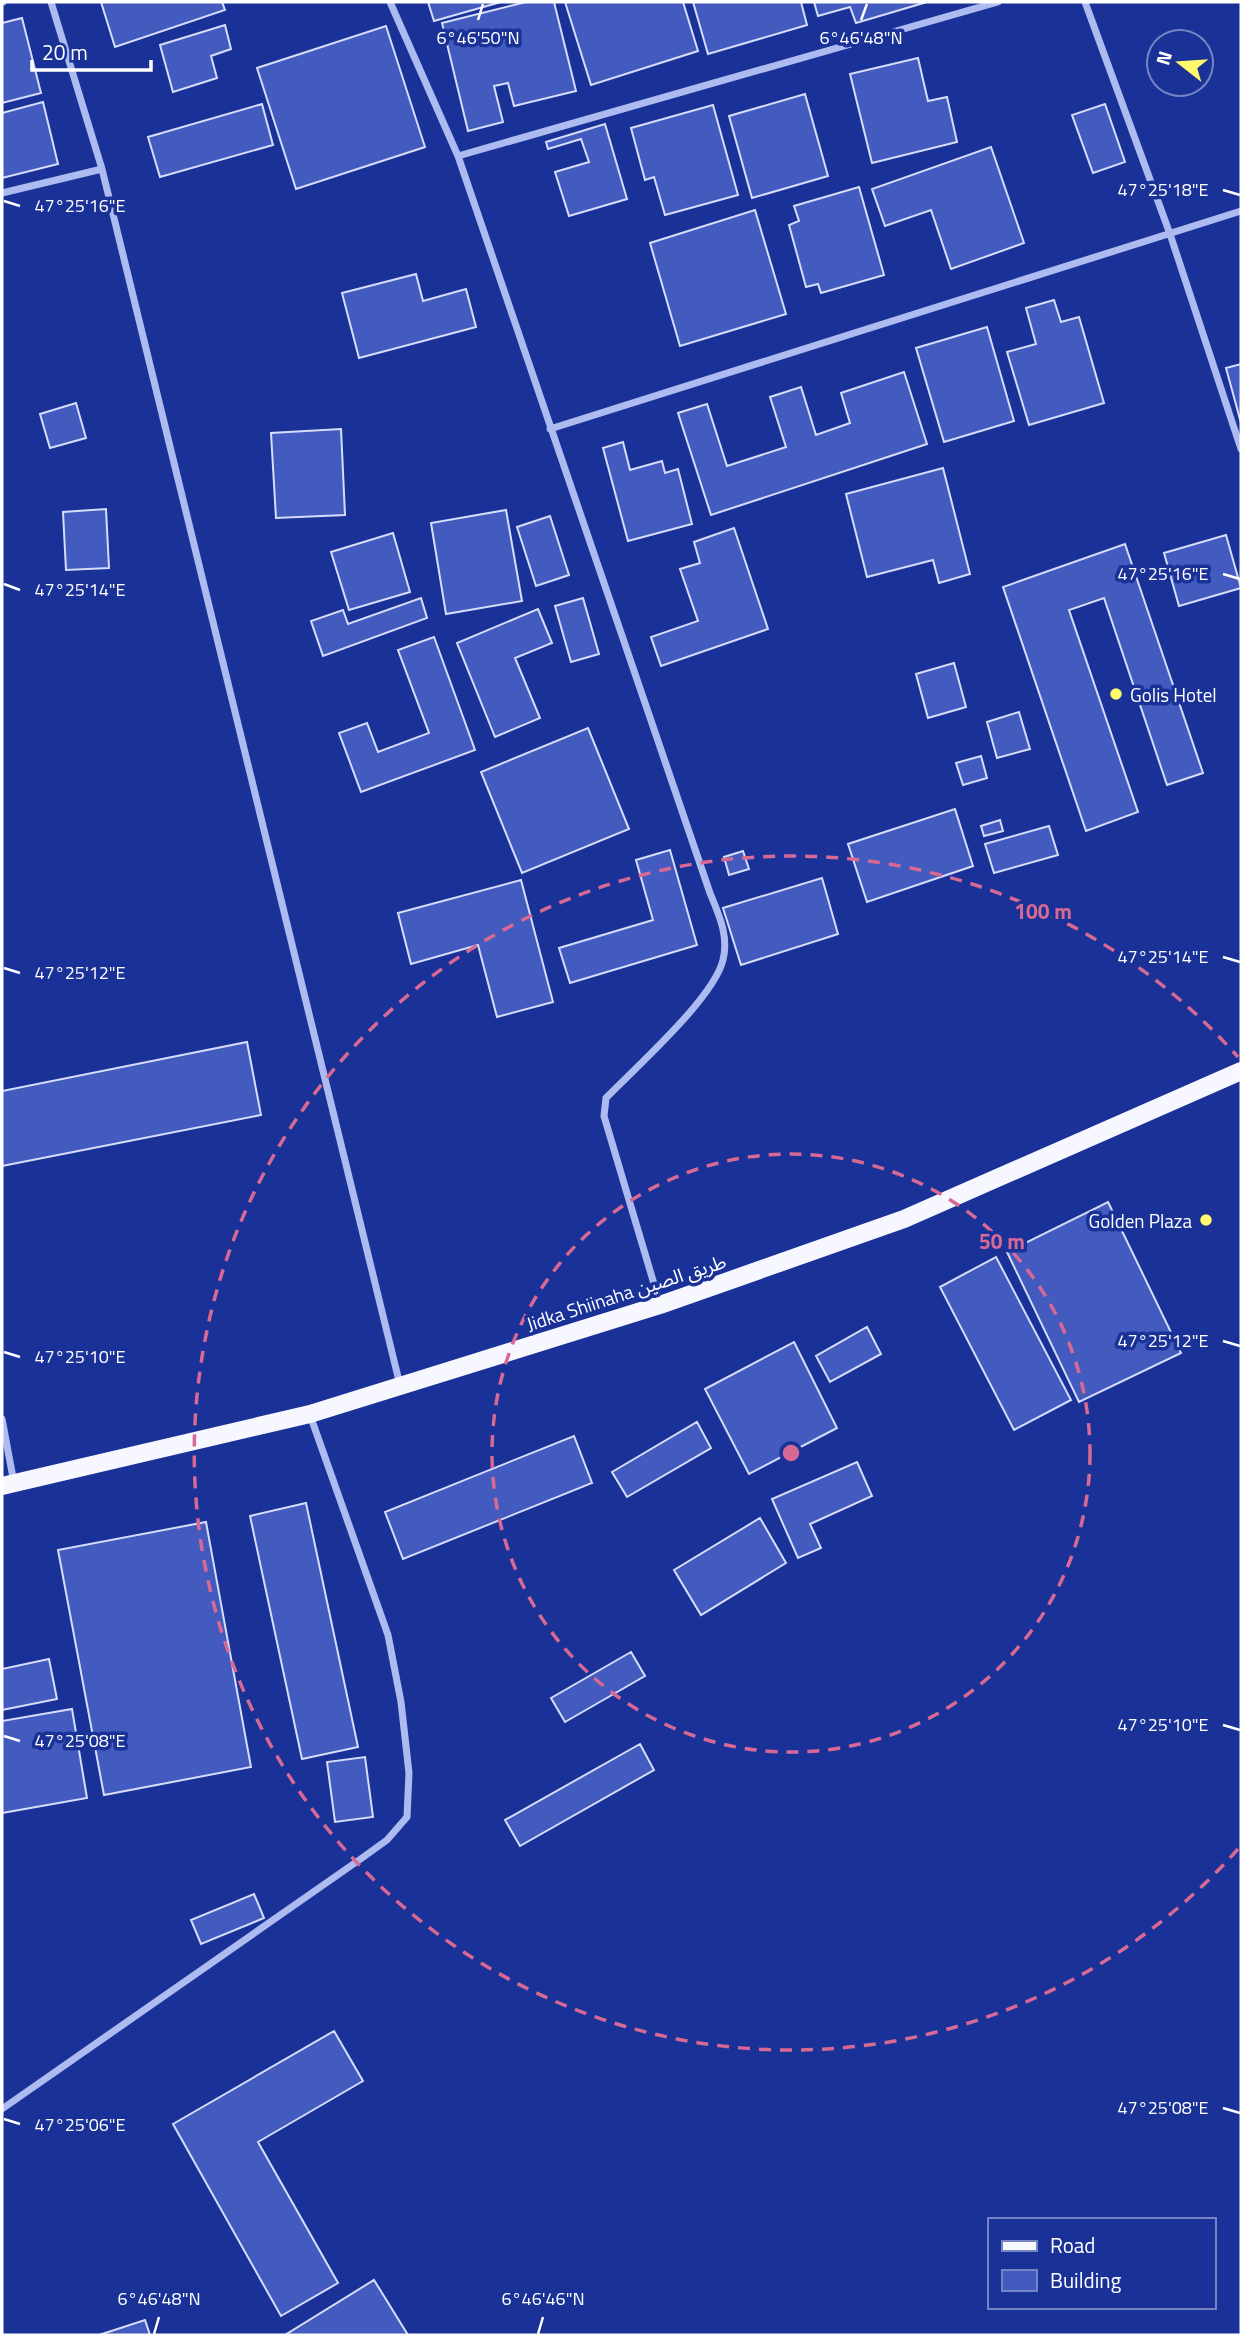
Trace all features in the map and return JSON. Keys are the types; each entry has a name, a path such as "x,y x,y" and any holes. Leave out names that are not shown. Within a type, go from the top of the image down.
{"main road":[{"name":"Jidka Shiinaha طريق الصين","path":"8,1485 310,1414 660,1305 904,1219 1241,1071"}],"street":[{"path":"51,2 102,169 400,1386"},
{"path":"390,2 458,156 710,893 724,926 723,960 709,990 606,1098 604,1116 660,1305"},
{"path":"458,156 998,2"},
{"path":"1085,2 1170,234 1241,449"},
{"path":"2,193 102,169"},
{"path":"550,429 1241,211"},
{"path":"2,2109 124,2027 387,1840 407,1817 409,1773 401,1702 388,1635 310,1414"},
{"path":"2,1419 8,1485"}],"building":[{"path":"101,2 222,2 225,10 115,47"},
{"path":"428,2 501,2 434,21"},
{"path":"526,2 554,2 576,91 514,106 508,83 494,86 503,122 468,131 442,23"},
{"path":"565,2 683,2 698,51 591,85"},
{"path":"693,2 801,2 807,25 708,54"},
{"path":"814,2 927,2 856,23 850,7 818,16"},
{"path":"22,18 41,93 2,103 2,23"},
{"path":"225,25 231,49 211,56 217,78 173,92 160,45"},
{"path":"386,26 425,147 296,189 257,68"},
{"path":"918,58 928,101 947,97 957,142 872,163 850,74"},
{"path":"805,94 828,176 752,198 729,116"},
{"path":"43,102 58,164 2,178 2,113"},
{"path":"262,104 273,145 160,177 148,137"},
{"path":"1105,104 1125,162 1093,173 1072,115"},
{"path":"713,105 738,195 665,215 654,177 645,180 631,128"},
{"path":"605,124 627,199 569,216 555,172 589,162 581,139 548,149 546,142"},
{"path":"991,147 1024,243 951,269 931,210 885,226 872,189"},
{"path":"859,187 884,275 821,293 818,284 806,287 789,225 799,221 794,206"},
{"path":"755,210 786,314 680,346 650,243"},
{"path":"416,274 423,301 466,289 476,327 359,358 342,293"},
{"path":"1054,300 1061,322 1079,317 1104,403 1029,425 1007,352 1036,344 1026,308"},
{"path":"987,327 1014,421 944,442 916,348"},
{"path":"1241,364 1241,423 1226,368"},
{"path":"904,372 927,444 711,515 678,413 707,404 727,466 786,447 770,397 801,387 816,435 850,423 841,393"},
{"path":"76,403 86,438 50,448 40,414"},
{"path":"341,429 345,515 276,518 271,433"},
{"path":"623,442 630,470 662,461 665,473 678,469 692,524 628,541 603,448"},
{"path":"943,468 970,574 939,583 933,560 867,577 846,494"},
{"path":"106,509 109,568 66,570 63,512"},
{"path":"506,510 522,601 446,614 431,523"},
{"path":"550,516 569,575 536,586 517,527"},
{"path":"734,528 768,629 661,666 651,637 698,621 680,569 700,563 694,542"},
{"path":"393,533 410,592 349,610 331,552"},
{"path":"1226,535 1241,588 1179,606 1164,553"},
{"path":"1125,544 1203,773 1167,785 1104,598 1069,610 1138,812 1086,831 1003,587"},
{"path":"421,598 427,618 323,656 311,621 343,610 348,624"},
{"path":"583,598 599,654 571,662 555,606"},
{"path":"538,609 552,643 515,658 540,718 495,737 457,643"},
{"path":"434,637 475,750 361,792 339,733 367,723 378,752 429,733 398,650"},
{"path":"954,663 966,707 928,718 916,674"},
{"path":"1019,712 1030,749 997,758 987,722"},
{"path":"588,728 629,829 522,873 481,772"},
{"path":"981,756 987,778 963,785 956,763"},
{"path":"955,809 973,866 867,902 848,844"},
{"path":"1000,820 1003,831 984,836 981,826"},
{"path":"1049,826 1058,855 994,873 985,844"},
{"path":"670,850 697,945 570,983 559,948 653,920 636,860"},
{"path":"743,851 749,869 729,875 724,857"},
{"path":"822,878 838,934 741,965 723,908"},
{"path":"521,880 553,1002 497,1017 478,945 411,964 398,913"},
{"path":"247,1042 261,1115 2,1166 2,1091"},
{"path":"1108,1202 1181,1353 1079,1402 1007,1252"},
{"path":"996,1257 1071,1400 1014,1430 940,1287"},
{"path":"867,1327 881,1354 830,1382 816,1356"},
{"path":"794,1342 837,1428 749,1474 705,1389"},
{"path":"697,1422 711,1448 627,1497 612,1472"},
{"path":"574,1436 592,1483 403,1559 385,1512"},
{"path":"857,1462 872,1496 810,1524 821,1548 798,1558 772,1499"},
{"path":"306,1503 358,1747 302,1759 250,1516"},
{"path":"760,1518 786,1563 701,1615 674,1570"},
{"path":"206,1522 251,1767 104,1795 58,1550"},
{"path":"631,1652 645,1676 565,1722 551,1698"},
{"path":"49,1659 57,1699 2,1710 2,1669"},
{"path":"72,1709 87,1798 2,1813 2,1721"},
{"path":"640,1744 654,1770 520,1846 505,1820"},
{"path":"365,1757 373,1817 335,1822 327,1762"},
{"path":"254,1894 264,1918 201,1944 191,1920"},
{"path":"334,2031 363,2081 258,2142 338,2283 281,2316 173,2124"},
{"path":"374,2280 408,2335 285,2335"},
{"path":"145,2320 150,2335 99,2335"}],"place":[{"name":"Golis Hotel","path":"1116,694"},
{"name":"Golden Plaza","path":"1206,1220"}]}
